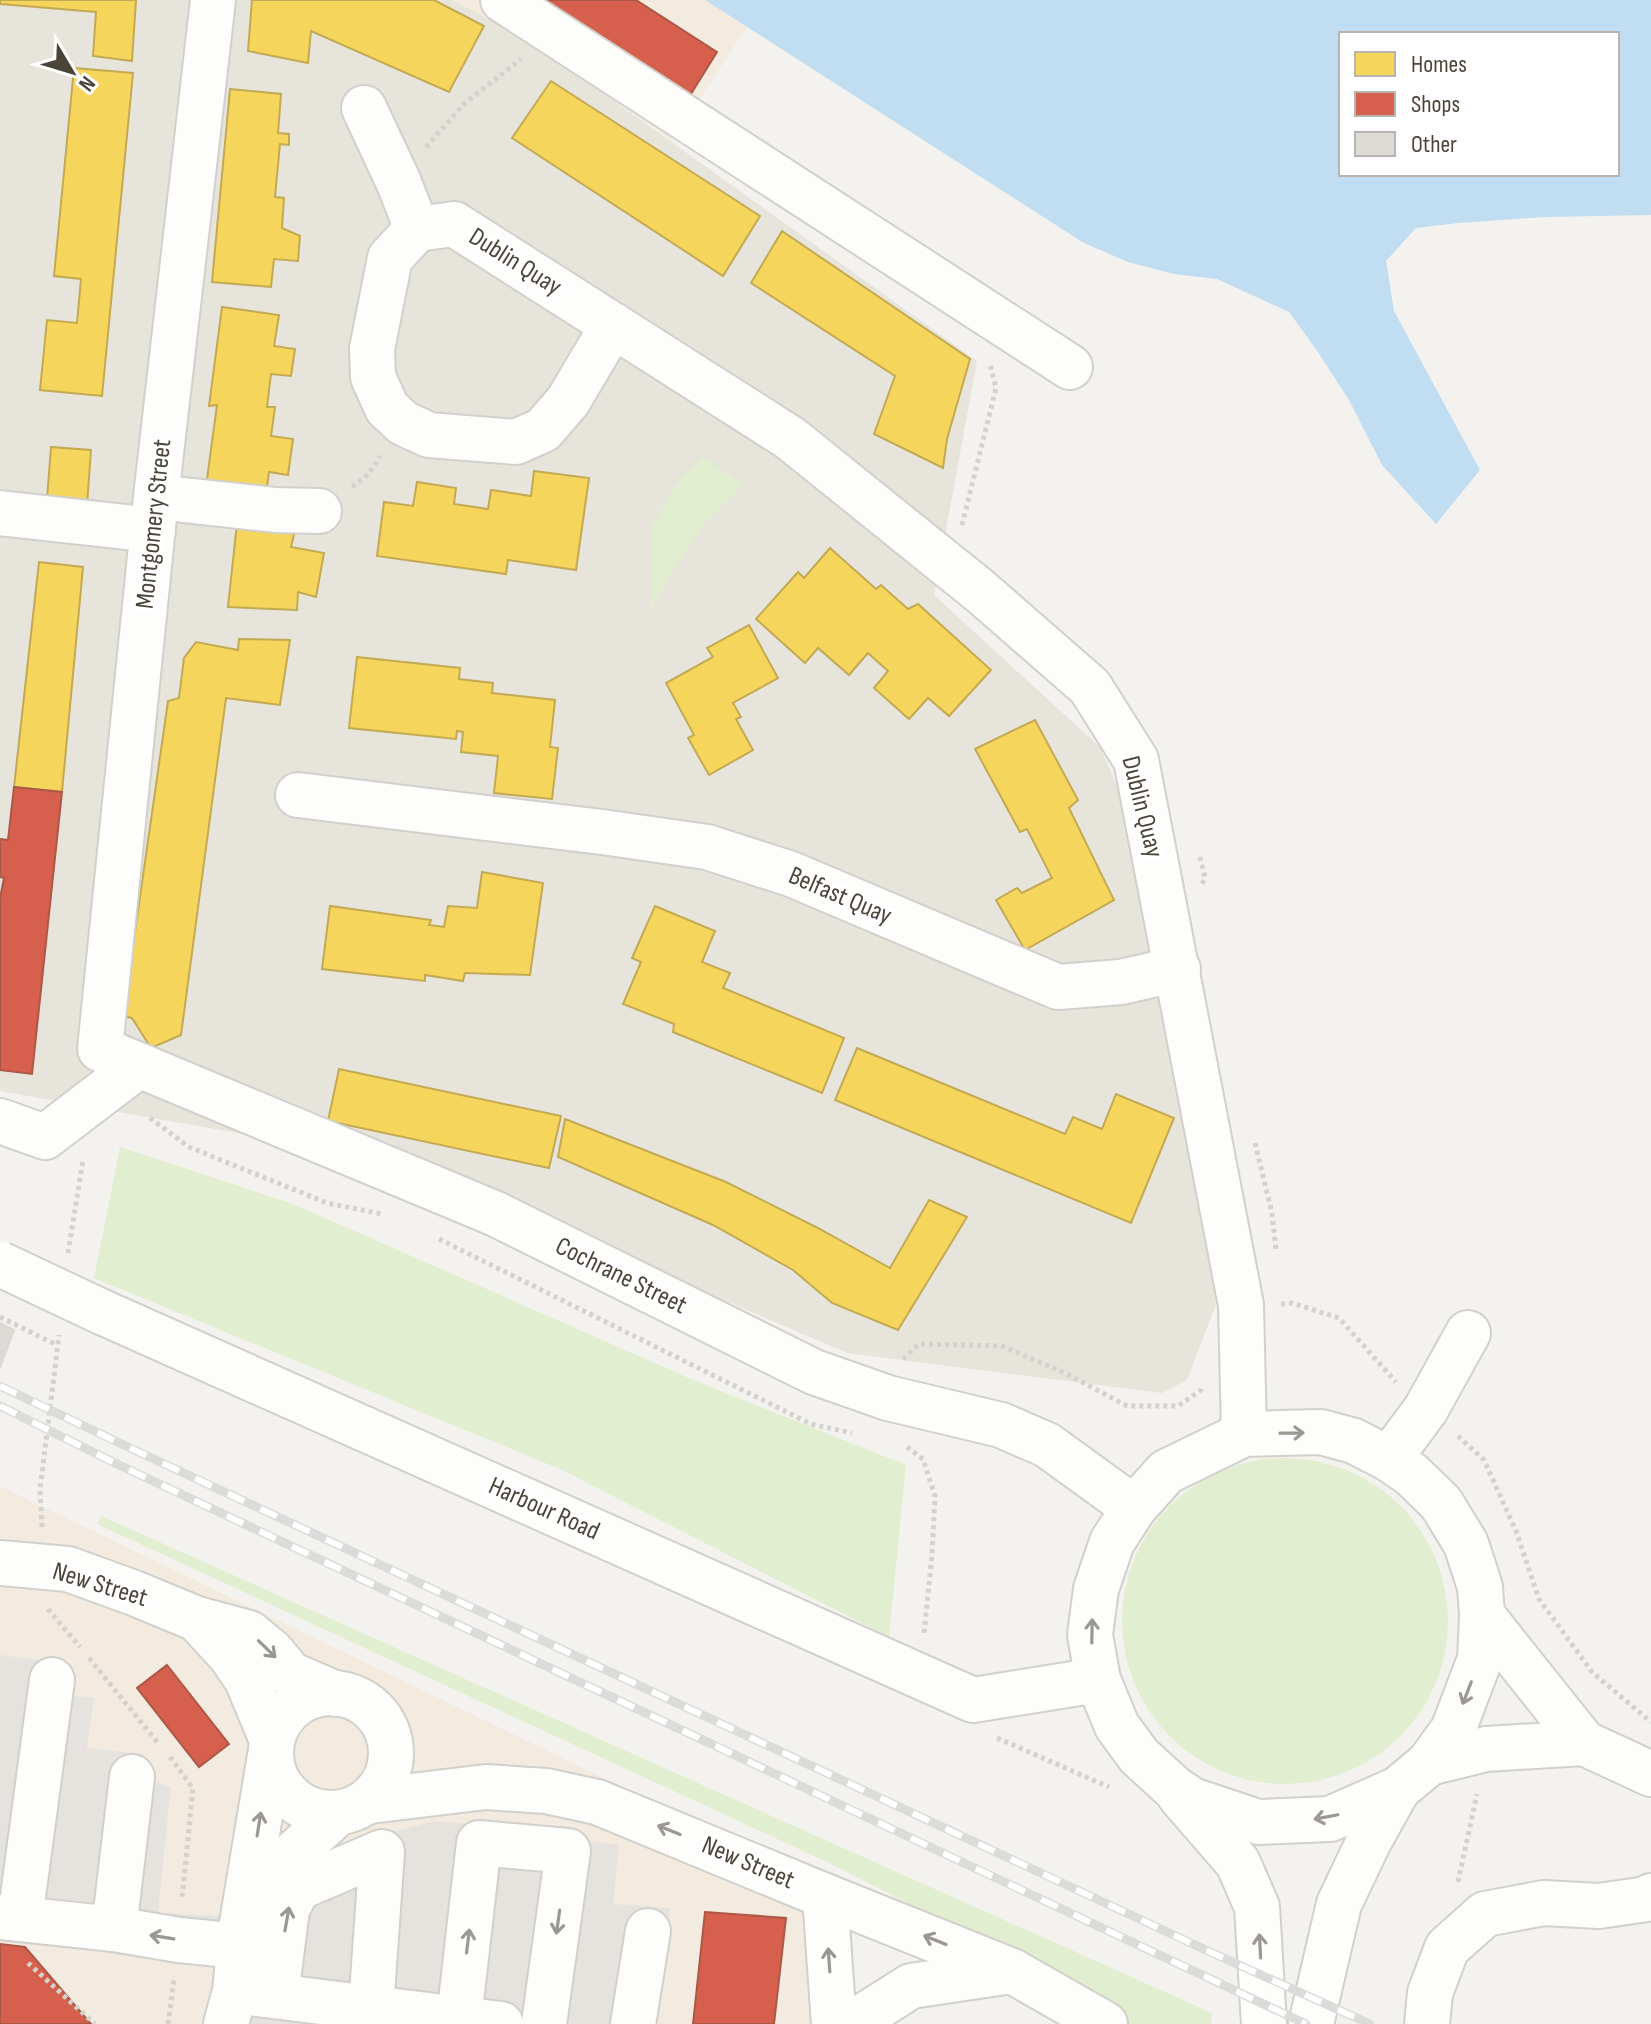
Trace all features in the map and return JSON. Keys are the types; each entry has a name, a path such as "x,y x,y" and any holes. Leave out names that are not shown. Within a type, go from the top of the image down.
{"street":[{"name":"Montgomery Street","path":"112,1075 154,513 213,0"},
{"path":"503,0 1070,367"},
{"path":"364,108 417,229 390,258 372,349 373,377 387,408 403,423 429,435 516,442 543,430 568,401 613,325"},
{"name":"Dublin Quay","path":"417,229 454,224 790,438 980,591 1090,687 1136,760 1241,1305 1244,1434"},
{"path":"0,513 319,511"},
{"name":"Belfast Quay","path":"298,795 707,847 791,874 1058,987 1121,982 1178,969"},
{"path":"0,1121 45,1137 112,1075"},
{"name":"Cochrane Street","path":"112,1075 496,1214 814,1372 888,1398 1001,1425 1047,1445 1134,1508"},
{"name":"Harbour Road","path":"0,1264 973,1700 1098,1680"},
{"path":"1389,1459 1426,1409 1468,1333"},
{"path":"1264,2024 1257,1907 1238,1863 1174,1788 1139,1756 1117,1726 1098,1680 1090,1635 1096,1589 1112,1542 1134,1508 1166,1472 1244,1434 1321,1432 1354,1441 1389,1459 1411,1474 1441,1503 1466,1544 1480,1587 1482,1615 1480,1659 1453,1730 1414,1776 1369,1841 1339,1904 1311,2024"},
{"name":"New Street","path":"0,1563 68,1569 197,1619 249,1633 272,1652 290,1674 336,1694"},
{"path":"1482,1615 1584,1743 1651,1774"},
{"name":"New Street","path":"197,1619 231,1656 247,1680 271,1748 279,1782 302,1805 320,1812 486,1787 546,1791 597,1802 1012,1971 1105,2024"},
{"path":"52,1680 12,1930 114,1929 179,1940 240,1937"},
{"path":"240,1937 283,1863 382,1786 392,1753 389,1735 381,1719 369,1706 353,1697 318,1695 301,1701 278,1726 271,1748 240,1937 245,2004"},
{"path":"1174,1788 1192,1800 1258,1822 1330,1819 1414,1776 1486,1749 1584,1743"},
{"path":"114,1929 132,1777"},
{"path":"245,2004 371,2008 480,2021 479,1843 568,1851 544,2024"},
{"path":"245,2004 298,1888 382,1852 371,2008"},
{"path":"825,1896 834,2024"},
{"path":"1427,2024 1430,1993 1447,1948 1485,1914 1544,1903 1599,1906 1651,1896"},
{"path":"633,2024 648,1931"},
{"path":"851,2024 911,1986 1012,1971"}],"path":[{"path":"399,183 417,157 465,103 524,57"},
{"path":"319,511 369,474 403,423"},
{"path":"112,1075 130,1102 189,1147 327,1203 396,1217"},
{"path":"68,1253 112,1075"},
{"path":"439,1239 811,1424 854,1433"},
{"path":"0,1317 57,1345"},
{"path":"42,1530 40,1490 59,1334"},
{"path":"903,1444 923,1459 935,1496 919,1676"},
{"path":"994,1737 1110,1787"},
{"path":"1456,1940 1451,1915 1486,1749"},
{"path":"12,1930 95,2024"}],"shaded area":[{"path":"0,0 452,0 525,37 977,361 934,595 1101,748 1131,821 1220,1294 1187,1380 1162,1393 847,1353 402,1162 0,1091"},
{"path":"452,0 705,0 747,27 672,141 525,37"},
{"path":"0,1486 699,1824 694,1863 811,1916 844,2024 0,2024"},
{"path":"0,1655 71,1664 68,1696 94,1697 87,1748 144,1754 142,1778 171,1787 158,1913 275,1918 384,1834 434,1821 619,1845 613,1904 670,1908 657,2024 228,2024 236,1969 0,1940"}],"green space":[{"path":"702,456 743,485 706,522 651,608 651,528 676,485"},
{"path":"120,1147 291,1203 691,1379 906,1465 889,1637 560,1469 94,1278"},
{"path":"1285,1458 1317,1461 1362,1477 1389,1495 1411,1517 1436,1559 1445,1589 1448,1621 1445,1653 1429,1698 1411,1725 1389,1747 1347,1772 1317,1781 1285,1784 1253,1781 1208,1765 1181,1747 1159,1725 1134,1683 1125,1653 1122,1621 1125,1589 1141,1544 1159,1517 1181,1495 1223,1470 1253,1461"},
{"path":"101,1516 1212,2013 1211,2024 1131,2024 1014,1957 827,1862 97,1524"}],"water":[{"path":"705,0 1651,0 1651,215 1545,217 1416,228 1386,261 1394,311 1480,470 1436,524 1382,465 1349,400 1289,312 1217,279 1174,274 1128,262 1084,243"}],"building: Homes":[{"path":"0,0 136,0 132,61 93,56 96,12 0,4"},
{"path":"252,0 434,0 484,26 449,92 311,31 308,63 248,51"},
{"path":"74,68 133,73 102,396 40,390 47,320 77,323 81,279 54,276"},
{"path":"551,81 760,216 723,276 512,138"},
{"path":"230,89 281,94 278,133 289,134 289,145 280,144 275,197 284,198 282,228 300,236 298,261 274,259 271,287 212,282"},
{"path":"782,231 970,359 947,439 943,468 874,434 895,376 751,283"},
{"path":"222,307 279,315 274,346 295,349 291,376 271,374 267,407 275,407 271,436 293,439 288,475 269,472 265,501 205,494 217,405 209,406"},
{"path":"51,447 91,450 87,505 47,499"},
{"path":"534,471 589,478 576,570 508,560 506,574 377,556 384,502 413,506 417,482 456,488 454,504 488,509 491,490 531,496"},
{"path":"237,523 295,530 291,547 324,553 316,597 298,592 297,610 228,607"},
{"path":"830,548 876,589 881,585 908,609 918,604 991,670 949,716 928,698 909,719 874,688 888,671 868,653 849,675 818,648 805,663 756,619 798,572 804,578"},
{"path":"39,562 83,567 62,792 14,787"},
{"path":"749,625 778,678 733,703 741,717 736,719 753,750 709,775 688,738 694,735 666,683 713,657 707,648"},
{"path":"239,639 290,640 280,705 226,698 181,1035 151,1048 132,1018 123,1016 168,701 179,698 184,658 196,642 238,650"},
{"path":"357,657 460,668 459,679 493,683 492,693 555,700 550,747 558,748 552,799 494,793 498,756 461,752 463,732 457,731 456,739 349,728"},
{"path":"1035,720 1078,800 1069,808 1114,900 1025,950 996,900 1017,888 1022,893 1052,878 1027,829 1020,832 975,749"},
{"path":"482,872 543,883 530,975 465,973 463,981 425,975 425,981 322,969 330,906 431,920 429,925 444,927 448,906 477,908"},
{"path":"655,906 715,931 702,962 730,973 723,988 844,1038 822,1093 673,1032 674,1024 623,1004 641,962 632,958"},
{"path":"857,1048 1065,1134 1073,1117 1102,1129 1116,1094 1174,1118 1131,1223 835,1100"},
{"path":"339,1069 561,1116 549,1168 328,1121"},
{"path":"565,1119 726,1182 890,1268 929,1200 967,1217 898,1330 832,1303 793,1270 713,1225 558,1157"}],"building: Shops":[{"path":"535,0 636,0 717,52 689,97"},
{"path":"14,787 62,792 32,1074 0,1070 0,898 4,878 0,877 0,839 8,840"},
{"path":"167,1665 229,1744 199,1767 137,1688"},
{"path":"705,1912 786,1918 774,2024 693,2024"},
{"path":"0,1944 25,1947 91,2024 0,2024"}],"building: Other":[{"path":"0,1323 14,1330 0,1368"}],"railway":[{"path":"0,1386 1370,2024"},
{"path":"0,1406 1306,2024"}]}
